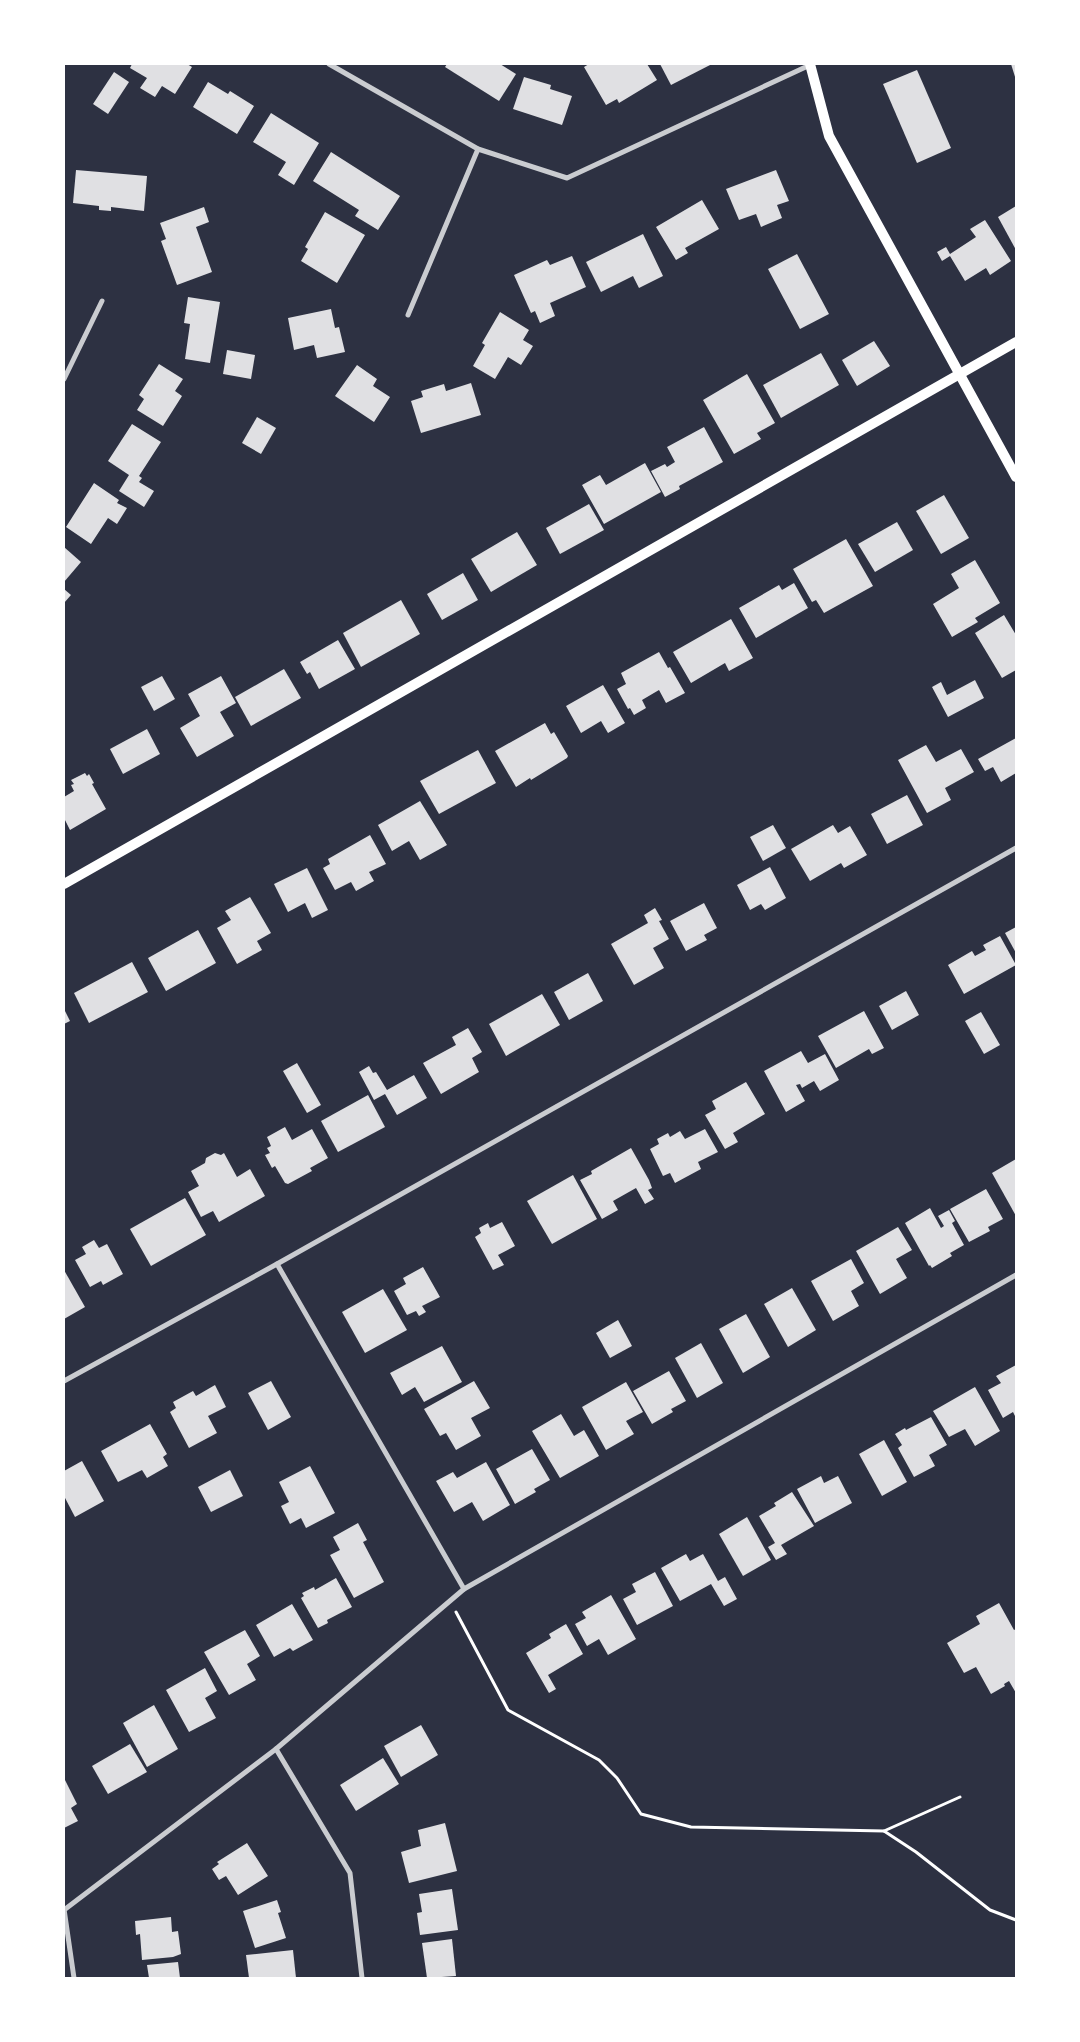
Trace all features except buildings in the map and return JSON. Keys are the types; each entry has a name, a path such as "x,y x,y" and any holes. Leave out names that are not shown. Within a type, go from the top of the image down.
{"main road":[{"path":"810,64 829,136 1016,477"},
{"path":"64,882 1016,342"}],"street":[{"path":"329,64 478,149 567,178 810,64"},
{"path":"408,315 478,149"},
{"path":"64,379 102,301"},
{"path":"64,1382 1016,848"},
{"path":"277,1264 464,1589"},
{"path":"74,1978 64,1909 276,1749 464,1589 1016,1275"},
{"path":"276,1749 350,1874 362,1978"}],"path":[{"path":"450,1600 508,1710 599,1760 617,1778 641,1814 691,1827 884,1831 960,1797"},
{"path":"884,1831 916,1852 990,1910 1016,1920"}]}
